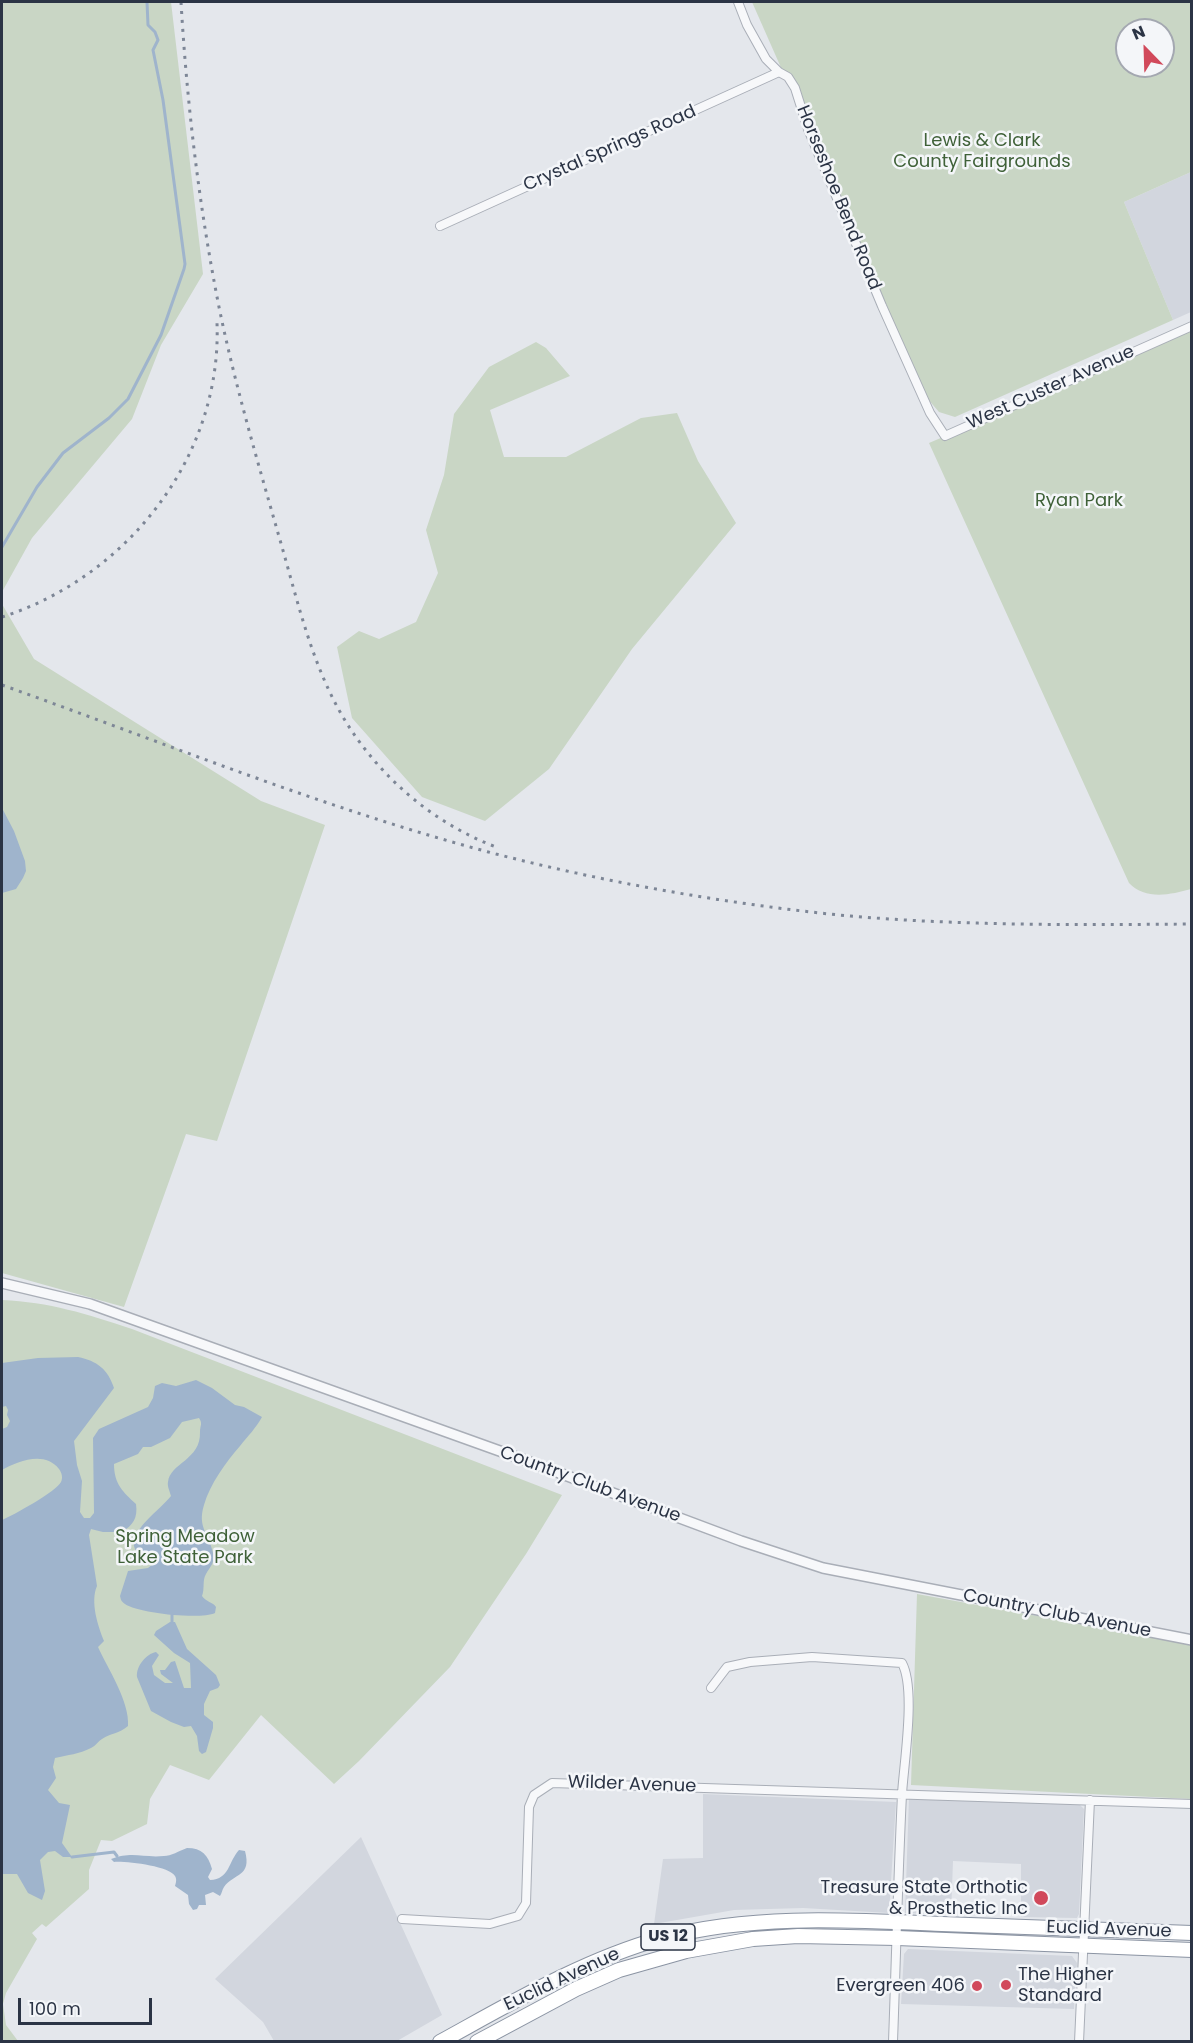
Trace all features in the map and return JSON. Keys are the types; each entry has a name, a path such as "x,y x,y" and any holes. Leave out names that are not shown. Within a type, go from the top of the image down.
{"highway":[{"name":"Euclid Avenue","path":"440,2042 581,1967 617,1953 693,1931 782,1920 1191,1933"},
{"name":"Euclid Avenue","path":"477,2042 576,1989 619,1970 686,1951 775,1937 897,1938 1191,1950"},
{"path":"526,1995 535,2010"}],"street":[{"name":"Horseshoe Bend Road","path":"738,2 765,59 788,77 795,88 808,129 926,405"},
{"name":"Crystal Springs Road","path":"440,226 779,72"},
{"name":"West Custer Avenue","path":"926,405 945,436 1191,326"},
{"name":"Country Club Avenue","path":"2,1283 90,1304 522,1459 741,1541 823,1568 1191,1640"},
{"path":"711,1688 727,1667 750,1662 803,1658 881,1660 902,1663 907,1672 908,1700 902,1795 893,2042"},
{"name":"Wilder Avenue","path":"402,1919 490,1924 518,1916 526,1903 529,1807 534,1795 552,1783 1191,1804"},
{"path":"1079,2042 1090,1800"}],"shaded area":[{"path":"1191,172 1191,312 1173,320 1124,202"},
{"path":"703,1794 896,1802 889,1913 803,1908 734,1910 654,1924 663,1859 703,1858"},
{"path":"909,1798 1079,1804 1084,1809 1077,1918 1021,1917 1021,1864 953,1861 951,1915 905,1913"},
{"path":"361,1837 442,2015 397,2041 274,2041 263,2022 215,1979"},
{"path":"908,1949 1072,1956 1077,1963 1074,2009 901,2004 904,1954"}],"green space":[{"path":"2,2 171,2 203,274 161,345 132,419 32,538 2,592"},
{"name":"Lewis & Clark County Fairgrounds","path":"752,2 1191,2 1191,172 1124,202 1173,320 955,417 939,412 927,398"},
{"name":"Ryan Park","path":"1191,331 1191,889 1158,895 1142,892 1129,883 929,443"},
{"path":"536,342 546,348 570,376 490,410 504,457 566,457 641,418 677,413 698,461 736,523 632,649 549,769 485,821 422,797 352,718 337,647 359,631 379,639 416,622 438,573 426,530 444,475 454,414 489,367"},
{"path":"2,604 34,659 261,801 325,825 217,1141 186,1134 124,1307 2,1273"},
{"name":"Spring Meadow Lake State Park","path":"2,1300 36,1303 68,1310 132,1329 562,1495 526,1554 450,1667 334,1784 261,1715 209,1780 170,1765 150,1799 147,1824 112,1841 101,1840 89,1870 89,1889 46,1927 42,1924 32,1933 37,1939 6,1993 3,2004 6,2025 18,2041 2,2042"},
{"path":"917,1594 1191,1644 1191,1799 911,1785"}],"water":[{"path":"2,808 14,831 25,861 26,871 16,889 2,893"},
{"path":"78,1357 101,1367 109,1376 114,1388 74,1441 82,1481 80,1512 84,1518 90,1518 94,1513 93,1438 99,1429 148,1407 153,1398 155,1386 162,1383 176,1386 196,1380 212,1388 235,1405 244,1407 262,1417 219,1474 210,1489 202,1513 213,1560 205,1576 202,1596 216,1607 215,1613 183,1616 155,1613 125,1604 120,1596 128,1571 148,1568 153,1564 135,1549 136,1535 146,1521 171,1496 168,1487 170,1476 196,1449 199,1441 201,1423 199,1418 182,1422 170,1438 151,1447 143,1447 138,1454 114,1464 120,1487 136,1504 135,1517 132,1524 122,1532 103,1532 91,1529 89,1535 97,1586 94,1599 97,1621 104,1641 98,1647 122,1696 128,1726 105,1737 87,1750 55,1758 53,1767 56,1778 48,1790 59,1803 70,1805 62,1843 72,1857 63,1857 55,1851 48,1852 40,1860 45,1891 42,1900 28,1893 17,1874 2,1874 2,1520 24,1509 58,1486 62,1477 53,1463 38,1459 23,1461 2,1470 2,1429 7,1427 10,1421 6,1406 2,1407 2,1363 38,1358"},
{"path":"170,1622 175,1622 187,1649 216,1675 220,1685 210,1691 204,1704 204,1715 213,1722 213,1728 206,1752 202,1754 199,1751 197,1736 191,1726 184,1727 151,1711 137,1677 142,1661 156,1652 159,1655 152,1666 154,1675 165,1683 173,1683 161,1674 160,1670 165,1670 171,1662 175,1661 184,1688 191,1688 190,1663 174,1653 154,1635 156,1631"},
{"path":"187,1848 197,1849 209,1860 212,1869 208,1877 210,1880 217,1879 225,1873 239,1850 245,1851 247,1859 244,1870 228,1882 220,1896 213,1892 205,1895 206,1905 199,1905 193,1910 189,1904 188,1895 175,1886 176,1878 171,1872 147,1865 114,1862 111,1859 132,1855 167,1856"}],"waterway":[{"path":"2,547 37,487 63,453 109,418 128,399 161,335 184,269 163,100 153,50 158,40 155,32 148,25 147,2"},
{"path":"172,1615 172,1622"},
{"path":"72,1857 114,1852 117,1856"}],"railway":[{"path":"181,2 195,155 205,231 219,307 247,424 315,657 346,722 375,762 392,780 430,812 473,837 496,847"},
{"path":"2,617 47,598 89,573 126,542 158,505 184,464 203,420 214,372 217,323"},
{"path":"2,685 247,775 371,817 496,854 620,882 745,904 874,918 1010,924 1192,924"}],"place":[{"name":"Treasure State Orthotic & Prosthetic Inc","path":"1041,1898"},
{"name":"The Higher Standard","path":"1006,1985"},
{"name":"Evergreen 406","path":"977,1986"}]}
